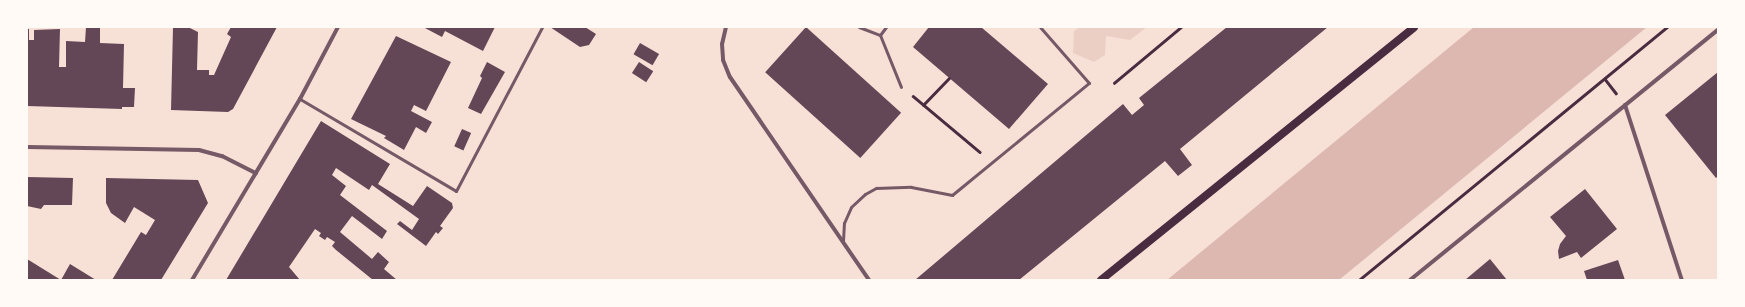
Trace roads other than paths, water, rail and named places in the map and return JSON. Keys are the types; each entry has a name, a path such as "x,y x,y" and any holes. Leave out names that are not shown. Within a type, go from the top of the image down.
{"main road":[{"path":"1101,280 1414,27"}],"street":[{"path":"192,280 300,99 338,27"},
{"path":"726,27 722,44 722,60 730,77 869,280"},
{"path":"1410,280 1718,30"},
{"path":"1625,105 1682,280"},
{"path":"27,147 199,150 222,156 256,173"}],"lane":[{"path":"300,99 456,190 542,27"},
{"path":"859,27 880,35 902,87"},
{"path":"880,35 886,27"},
{"path":"843,241 844,223 851,207 865,194 876,188 911,187 952,195 1089,83 1040,27"}]}
